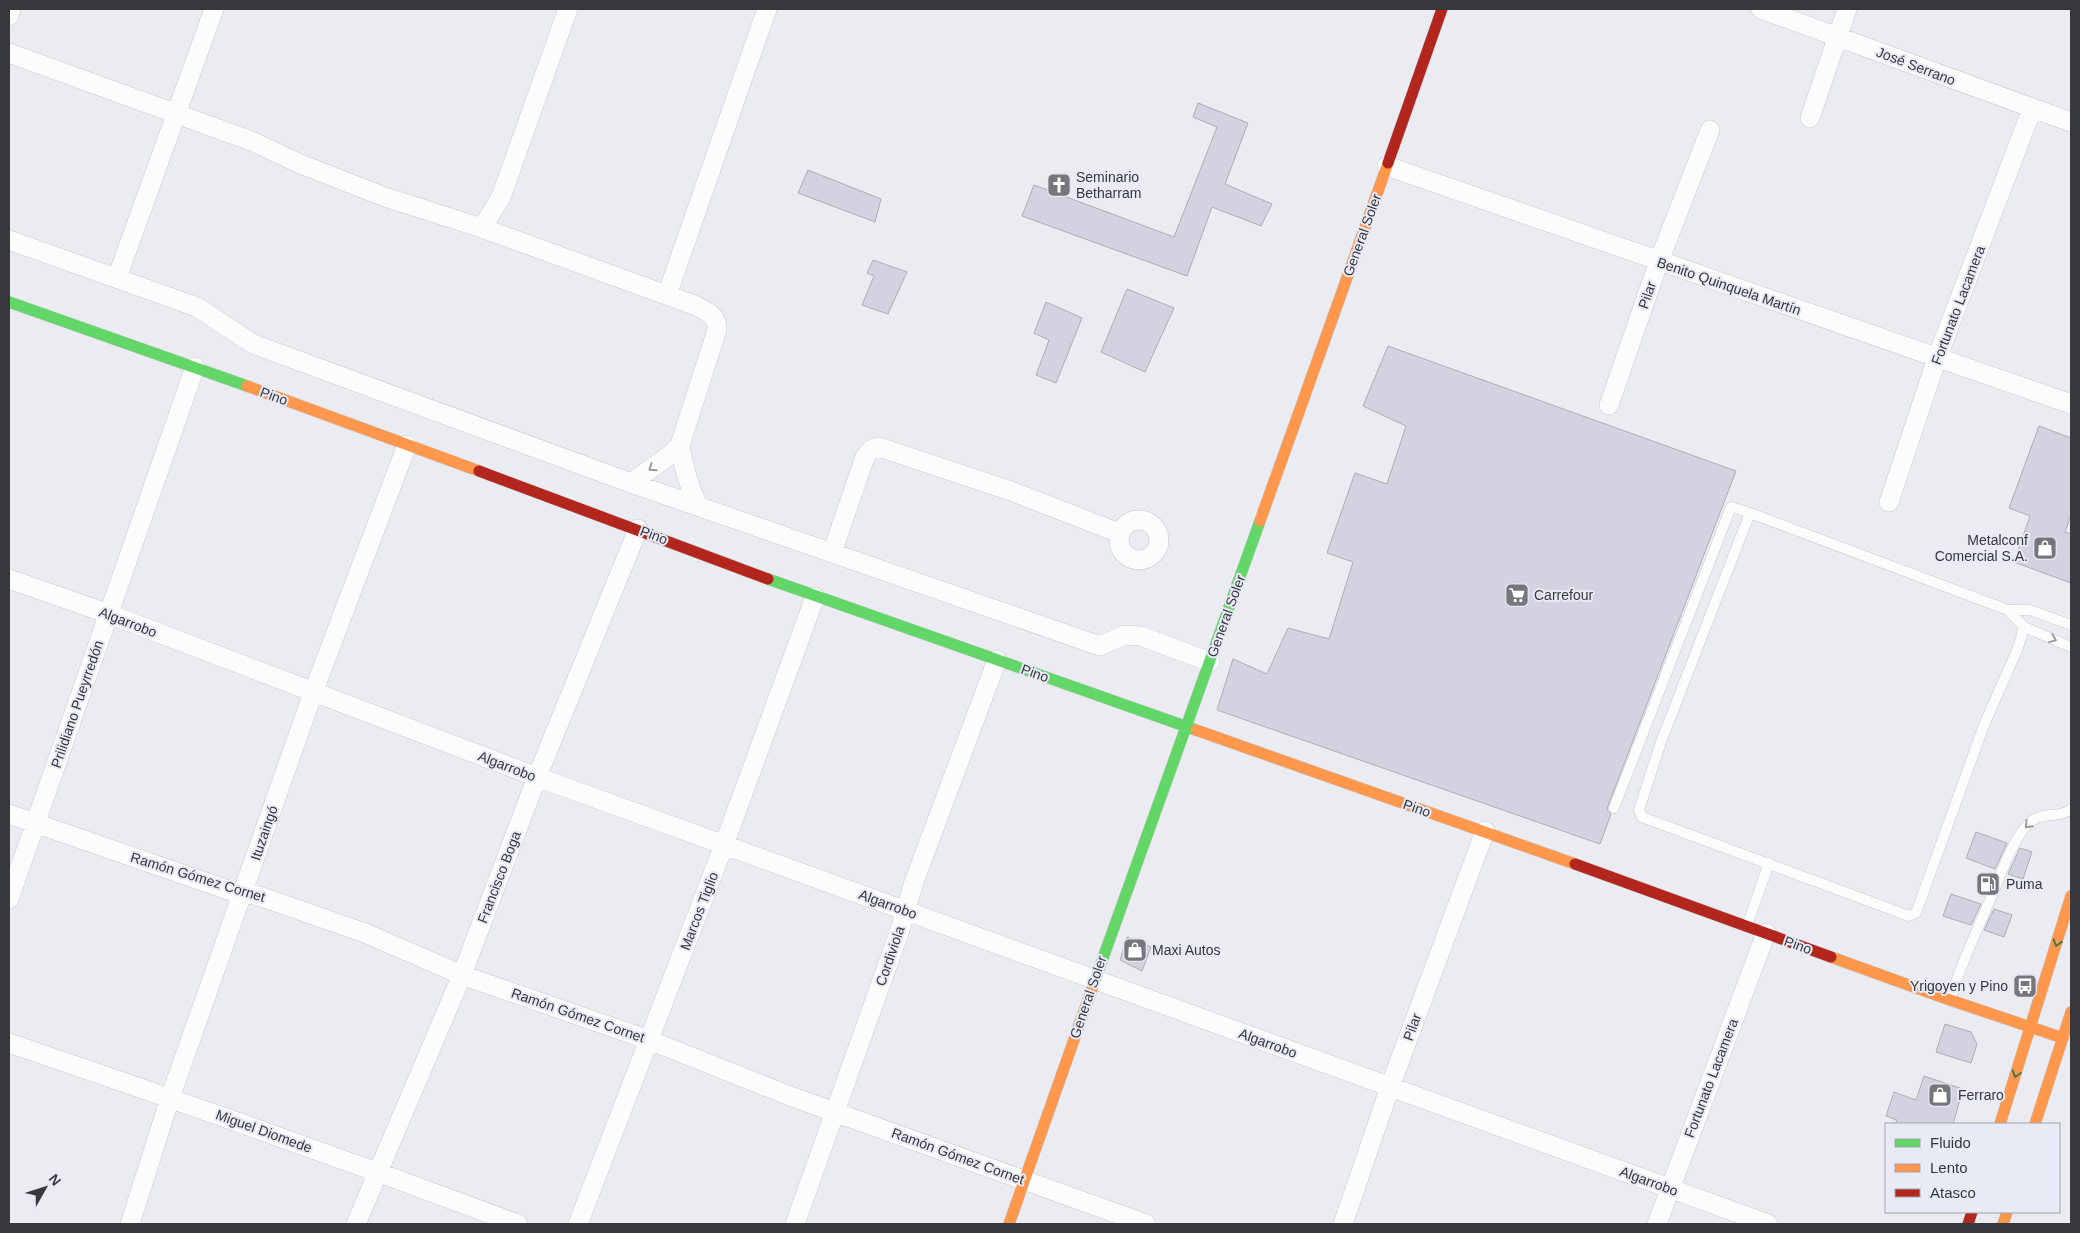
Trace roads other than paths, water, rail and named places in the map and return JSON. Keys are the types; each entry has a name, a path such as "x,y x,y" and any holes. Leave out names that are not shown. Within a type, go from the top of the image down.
{"street":[{"path":"9,16 11,9"},
{"path":"117,278 214,9"},
{"path":"482,228 501,197 568,9"},
{"path":"667,295 767,9"},
{"name":"General Soler","path":"1009,1224 1094,980 1187,727 1442,9"},
{"name":"José Serrano","path":"1761,9 2071,122"},
{"path":"1810,118 1847,9"},
{"path":"9,53 176,112 254,142 298,163 385,197 482,228 694,304 712,314 717,324 717,330 680,445 682,462 689,487 698,506"},
{"name":"Fortunato Lacamera","path":"1889,502 1937,358 2032,109"},
{"name":"Pilar","path":"1609,405 1659,262 1710,130"},
{"name":"Benito Quinquela Martín","path":"1387,166 2071,404"},
{"path":"9,240 198,307 253,344 631,483 1100,646 1124,635 1141,636 1210,662"},
{"name":"Pino","path":"9,302 195,367 638,529 815,597 1484,831 1950,1000 2063,1038"},
{"name":"Prilidiano Pueyrredón","path":"9,899 195,367"},
{"name":"Ituzaingó","path":"130,1224 170,1098 313,692 407,445"},
{"path":"631,483 670,455 680,445"},
{"path":"832,553 865,457 871,450 879,447 1011,491 1119,534"},
{"name":"Francisco Boga","path":"356,1224 462,975 537,778 638,529"},
{"name":"Algarrobo","path":"9,578 109,614 537,778 1768,1224"},
{"name":"Marcos Tiglio","path":"578,1224 724,845 815,597"},
{"name":"Cordiviola","path":"795,1224 900,930 905,910 997,660"},
{"name":"Ramón Gómez Cornet","path":"9,814 228,890 259,896 365,933 462,975 648,1040 790,1096 835,1110 1146,1224"},
{"name":"Pilar","path":"1342,1224 1484,831"},
{"path":"2000,1123 2071,896"},
{"name":"Fortunato Lacamera","path":"1657,1224 1766,933"},
{"path":"2035,1123 2071,1012"},
{"name":"Miguel Diomede","path":"9,1044 170,1098 379,1172 518,1224"}],"lane":[{"path":"1614,808 1731,507 2008,610 2030,610 2071,625"},
{"path":"1750,513 1661,742 1639,810 1642,817 1908,916 1916,914 1984,725 2018,648 2024,627"},
{"path":"2008,610 2024,627 2071,647"},
{"path":"1950,1000 1958,974 2019,837 2033,820 2044,814 2058,816 2065,814 2071,809"},
{"path":"1747,926 1769,863"}],"place":[{"name":"Seminario Betharram","path":"1059,185"},
{"name":"Metalconf Comercial S.A.","path":"2045,548"},
{"name":"Carrefour","path":"1517,595"},
{"name":"Puma","path":"1988,884"},
{"name":"Maxi Autos","path":"1135,950"},
{"name":"Yrigoyen y Pino","path":"2025,986"},
{"name":"Ferraro","path":"1940,1095"}]}
